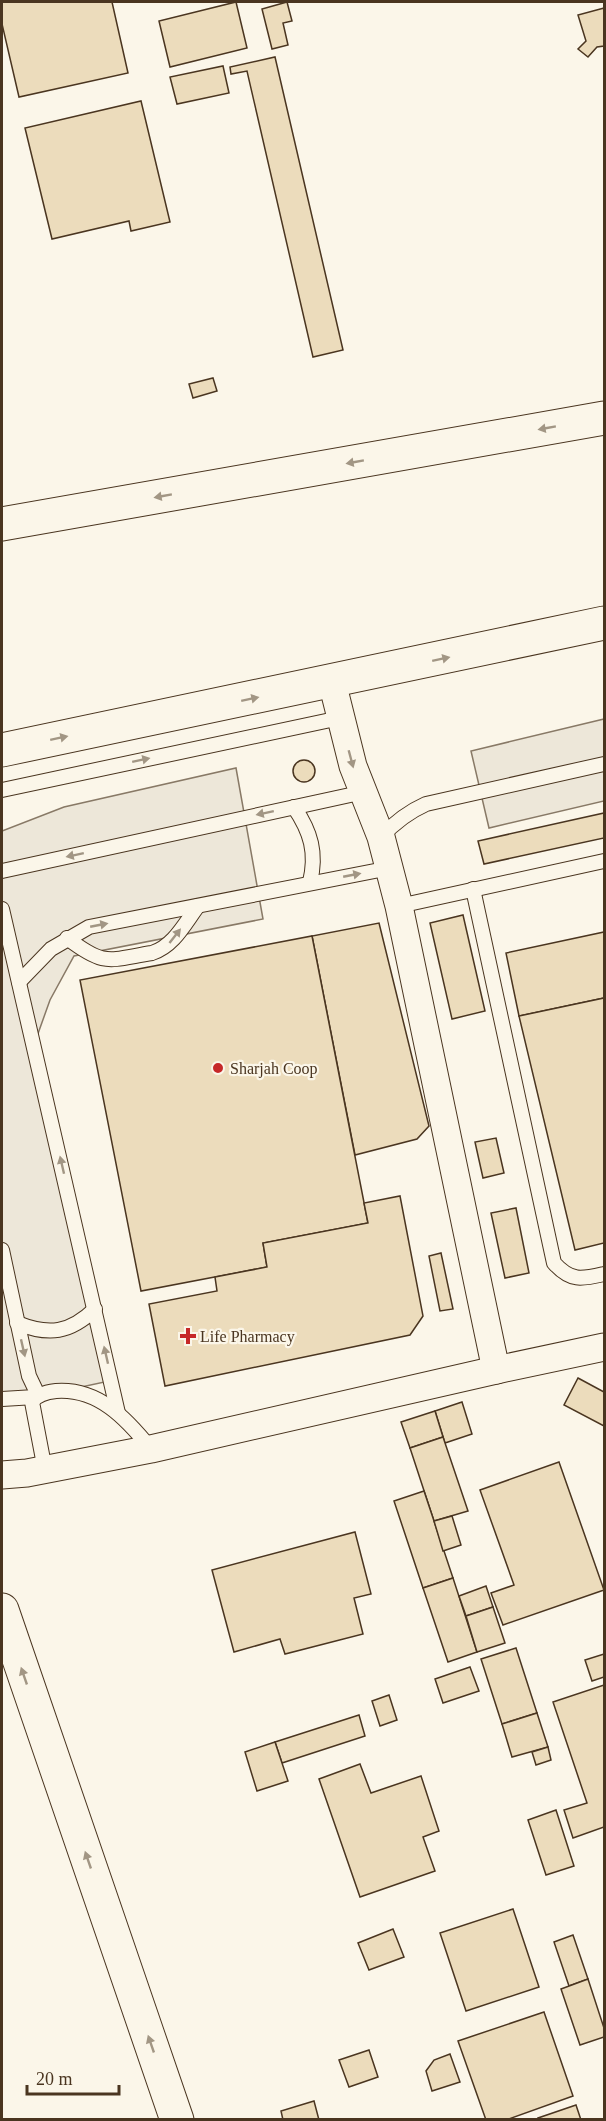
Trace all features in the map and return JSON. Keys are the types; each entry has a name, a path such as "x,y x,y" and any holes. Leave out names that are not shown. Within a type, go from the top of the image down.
{"main road":[{"path":"2,524 604,418"},
{"path":"2,750 604,623"},
{"path":"2,1610 177,2120"}],"street":[{"path":"332,682 353,766 381,837 390,868 496,1370"},
{"path":"2,1489 24,1472 151,1449 604,1347"}],"lane":[{"path":"2,790 340,718"},
{"path":"381,837 394,823 409,812 426,804 604,764"},
{"path":"2,871 364,792"},
{"path":"294,807 310,836 314,867 310,882"},
{"path":"399,906 604,861"},
{"path":"19,982 51,949 89,927 390,868"},
{"path":"473,889 554,1263 562,1273 574,1278 604,1274"},
{"path":"67,938 90,955 106,960 152,953 171,943 198,906"},
{"path":"2,909 118,1413"},
{"path":"2,1250 29,1376 36,1396 32,1405 24,1472"},
{"path":"17,1323 42,1331 68,1329 83,1321 95,1309"},
{"path":"2,1399 36,1396 52,1391 80,1393 94,1397 118,1413 151,1449"}],"shaded area":[{"path":"604,719 604,801 489,828 471,751"},
{"path":"236,768 263,919 74,956 50,1000 35,1042 114,1380 2,1404 2,831 64,807"}],"building":[{"path":"2,2 112,2 128,73 19,97 2,24"},
{"path":"236,2 247,48 170,67 159,21"},
{"path":"287,2 292,21 283,23 288,45 272,49 262,9"},
{"path":"604,8 604,46 597,47 588,57 578,49 586,41 578,15"},
{"path":"275,57 343,350 313,357 247,71 231,74 230,67"},
{"path":"223,66 229,93 177,104 170,77"},
{"path":"141,101 170,222 131,231 129,221 52,239 25,128"},
{"path":"213,378 217,391 193,398 189,384"},
{"path":"304,760 312,763 315,771 312,779 304,782 296,779 293,771 296,763"},
{"path":"604,813 604,838 484,864 478,841"},
{"path":"463,915 485,1011 452,1019 430,923"},
{"path":"379,923 429,1126 417,1139 355,1155 312,936"},
{"path":"604,932 604,998 519,1016 506,953"},
{"name":"Sharjah Coop","path":"312,936 368,1223 263,1243 267,1267 141,1291 80,980"},
{"path":"604,998 604,1243 575,1250 519,1016"},
{"path":"496,1138 504,1173 483,1178 475,1142"},
{"path":"400,1196 423,1316 410,1335 165,1386 149,1304 217,1291 215,1277 267,1267 263,1243 368,1223 364,1203"},
{"path":"516,1208 529,1273 505,1278 491,1213"},
{"path":"441,1253 453,1309 440,1311 429,1256"},
{"path":"578,1378 604,1392 604,1426 564,1405"},
{"path":"462,1402 472,1434 445,1443 435,1411"},
{"path":"435,1411 443,1437 410,1448 401,1422"},
{"path":"443,1437 468,1511 434,1521 410,1448"},
{"path":"559,1462 604,1590 503,1625 491,1593 514,1585 480,1490"},
{"path":"424,1491 453,1578 423,1588 394,1501"},
{"path":"452,1516 461,1545 443,1551 434,1521"},
{"path":"355,1532 371,1594 354,1598 363,1634 285,1654 280,1639 234,1652 212,1570"},
{"path":"453,1578 477,1652 448,1662 423,1588"},
{"path":"486,1586 493,1607 466,1616 459,1596"},
{"path":"493,1607 505,1643 477,1652 466,1616"},
{"path":"516,1648 537,1713 502,1724 481,1659"},
{"path":"604,1654 604,1677 592,1681 585,1660"},
{"path":"470,1667 479,1691 443,1703 435,1679"},
{"path":"604,1685 604,1827 573,1838 564,1810 587,1803 553,1702"},
{"path":"389,1695 397,1720 380,1726 372,1701"},
{"path":"537,1713 548,1747 512,1757 502,1724"},
{"path":"359,1715 365,1736 282,1763 275,1742"},
{"path":"275,1742 288,1781 257,1791 245,1752"},
{"path":"548,1747 551,1760 536,1765 532,1752"},
{"path":"360,1764 371,1793 421,1776 439,1831 423,1837 435,1871 360,1897 319,1779"},
{"path":"556,1810 574,1866 546,1875 528,1820"},
{"path":"513,1909 539,1987 466,2011 440,1933"},
{"path":"393,1929 404,1957 369,1970 358,1943"},
{"path":"573,1935 588,1979 569,1986 554,1942"},
{"path":"588,1979 604,2028 604,2037 580,2045 561,1989"},
{"path":"544,2012 573,2096 506,2120 486,2120 458,2041"},
{"path":"369,2050 378,2077 349,2087 339,2060"},
{"path":"450,2054 460,2082 432,2091 426,2071 434,2060"},
{"path":"314,2101 319,2120 283,2120 281,2111"},
{"path":"576,2105 581,2120 539,2120 538,2118"}],"place":[{"name":"Sharjah Coop","path":"218,1068"},
{"name":"Life Pharmacy","path":"188,1336"}]}
